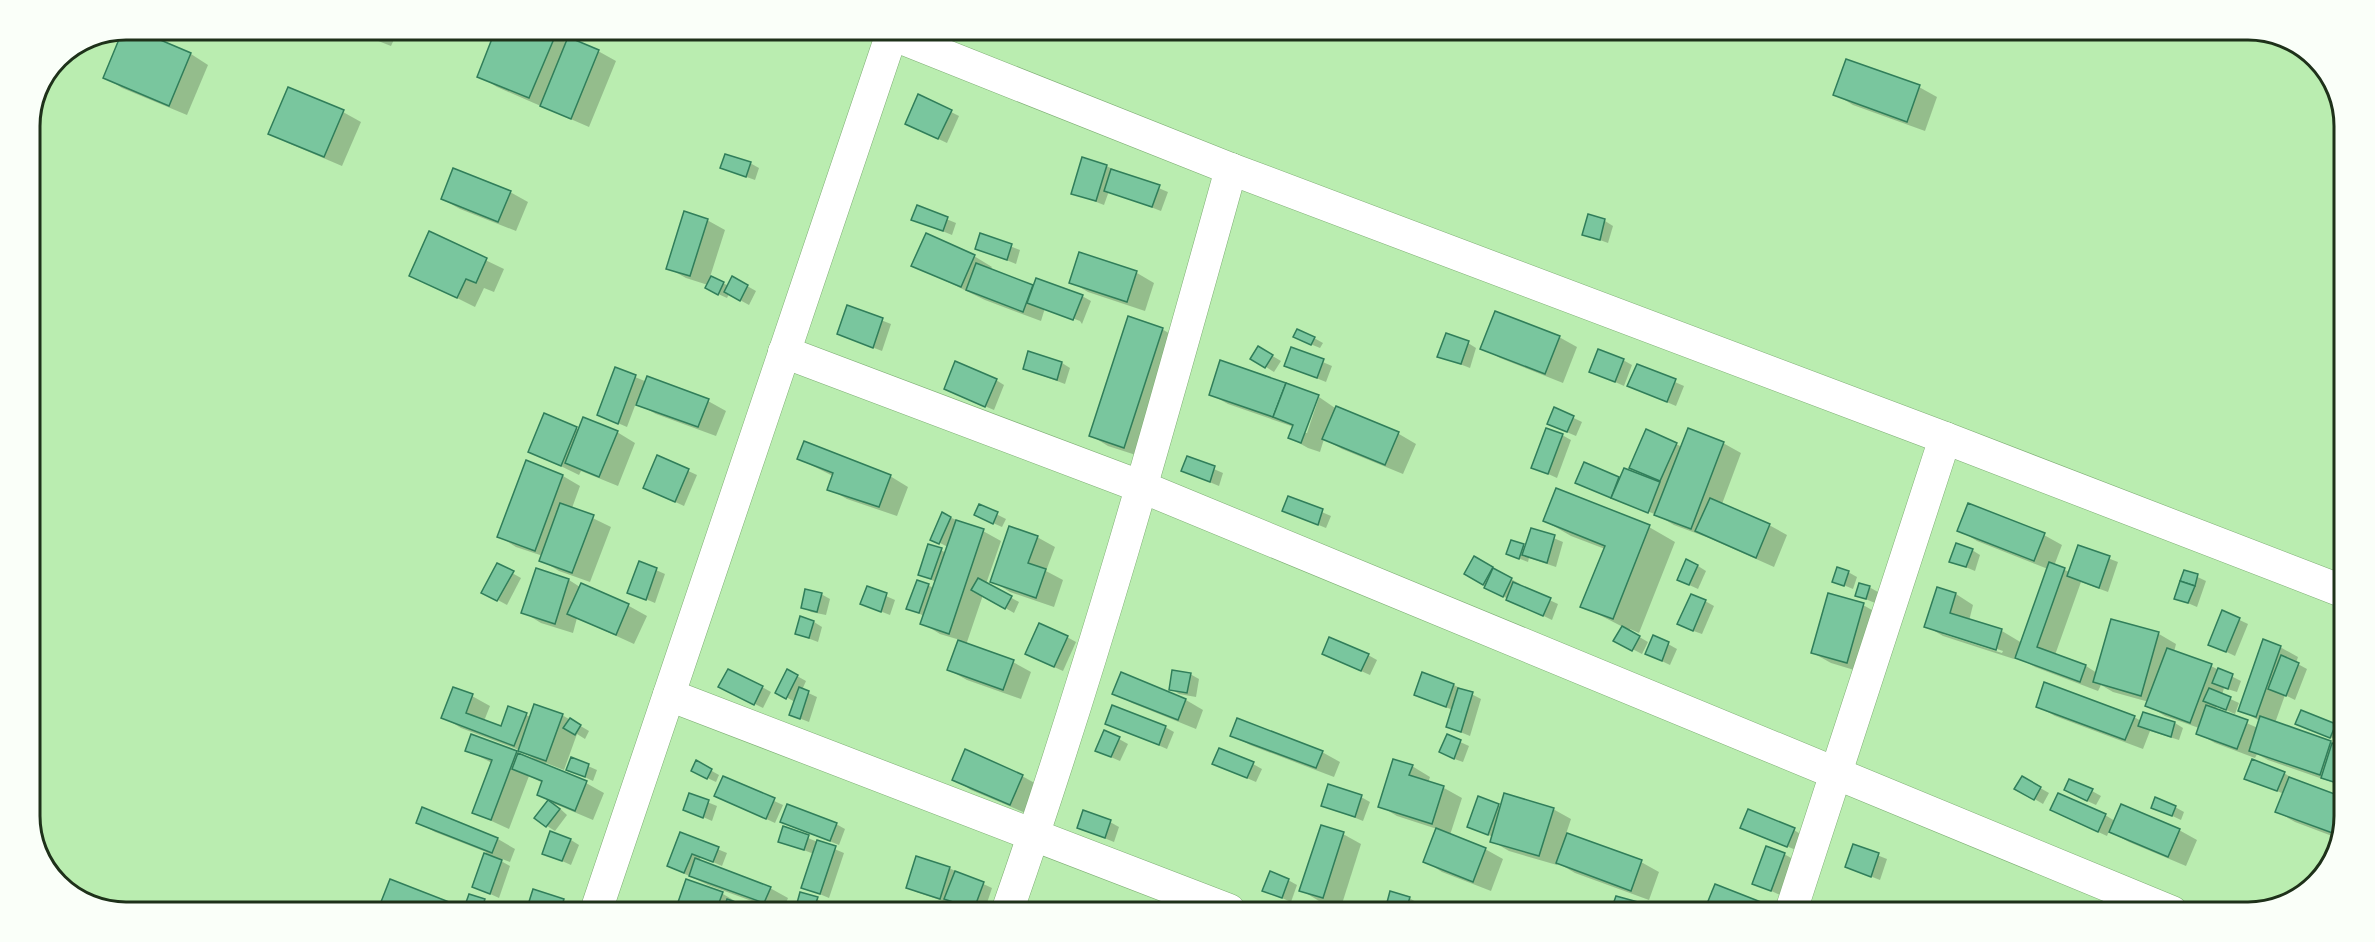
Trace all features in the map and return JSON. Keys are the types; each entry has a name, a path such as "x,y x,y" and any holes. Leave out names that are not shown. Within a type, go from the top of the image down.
{"street":[{"path":"599,902 886,40"},
{"path":"909,40 1231,170 1945,438 2334,588"},
{"path":"1010,902 1142,487 1231,170"},
{"path":"784,352 1142,487 1835,775 2147,902"},
{"path":"1794,902 1945,438"},
{"path":"669,695 1210,902"}],"building":[{"path":"160,40 191,53 169,106 103,78 118,41"},
{"path":"491,40 553,40 529,98 477,77"},
{"path":"567,40 575,40 599,50 571,119 540,106"},
{"path":"1846,59 1920,85 1907,122 1833,95"},
{"path":"288,87 344,110 324,157 268,134"},
{"path":"918,94 952,110 938,139 905,124"},
{"path":"725,154 751,162 746,177 720,168"},
{"path":"1082,157 1107,165 1096,201 1071,194"},
{"path":"453,168 511,191 498,222 441,199"},
{"path":"1111,169 1160,185 1152,207 1104,191"},
{"path":"917,205 948,217 943,231 911,220"},
{"path":"684,211 708,219 690,276 666,269"},
{"path":"1588,214 1605,219 1600,240 1582,235"},
{"path":"429,231 487,258 476,283 466,279 457,298 409,276"},
{"path":"926,233 975,255 961,287 911,266"},
{"path":"980,233 1012,244 1007,260 975,249"},
{"path":"1079,252 1137,271 1127,302 1069,283"},
{"path":"976,263 1033,285 1023,312 966,290"},
{"path":"711,276 724,282 718,295 705,288"},
{"path":"732,276 748,285 740,301 724,292"},
{"path":"1036,278 1083,295 1073,320 1027,303"},
{"path":"847,305 883,318 873,348 837,334"},
{"path":"1495,311 1560,336 1545,374 1480,349"},
{"path":"1128,316 1163,328 1124,448 1089,436"},
{"path":"1297,329 1315,337 1311,345 1293,337"},
{"path":"1446,333 1469,341 1461,364 1437,357"},
{"path":"1258,346 1273,355 1265,368 1250,359"},
{"path":"1291,347 1324,359 1317,378 1284,366"},
{"path":"1598,349 1624,359 1615,382 1589,372"},
{"path":"1028,351 1062,362 1057,380 1023,369"},
{"path":"1220,360 1286,383 1273,417 1209,395"},
{"path":"955,361 997,379 985,407 944,389"},
{"path":"1637,364 1676,379 1667,402 1627,386"},
{"path":"615,367 636,375 618,424 597,415"},
{"path":"647,376 709,399 698,427 636,405"},
{"path":"1286,383 1319,395 1301,443 1288,438 1293,425 1273,417"},
{"path":"1336,406 1399,432 1385,465 1322,439"},
{"path":"1554,407 1574,416 1567,432 1547,424"},
{"path":"544,413 577,427 561,466 528,452"},
{"path":"583,417 618,431 599,477 565,463"},
{"path":"1546,428 1563,434 1548,474 1531,468"},
{"path":"1688,428 1724,442 1691,529 1654,515"},
{"path":"1646,429 1677,443 1660,481 1629,468"},
{"path":"804,441 891,475 879,507 827,490 833,473 797,459"},
{"path":"657,455 689,469 675,502 643,488"},
{"path":"1187,456 1215,466 1210,482 1181,471"},
{"path":"526,460 563,475 535,551 497,537"},
{"path":"1584,462 1619,477 1611,498 1575,483"},
{"path":"1624,468 1660,482 1648,513 1611,498"},
{"path":"1556,488 1650,525 1613,619 1580,607 1605,546 1543,521"},
{"path":"1288,496 1323,509 1318,525 1282,511"},
{"path":"1710,498 1770,524 1756,558 1695,531"},
{"path":"560,503 594,515 572,573 539,561"},
{"path":"1968,503 2045,533 2034,561 1957,531"},
{"path":"979,504 998,512 993,524 974,515"},
{"path":"942,512 951,517 939,544 930,540"},
{"path":"956,520 984,529 949,634 920,624"},
{"path":"1009,526 1038,536 1028,563 1046,569 1036,598 990,582"},
{"path":"1531,528 1555,535 1547,563 1522,555"},
{"path":"1511,540 1524,544 1519,559 1506,554"},
{"path":"1956,543 1973,549 1966,567 1949,562"},
{"path":"928,544 942,548 931,579 918,575"},
{"path":"2078,545 2110,556 2099,588 2067,576"},
{"path":"1474,556 1493,567 1483,585 1464,574"},
{"path":"1686,559 1698,565 1689,585 1677,580"},
{"path":"639,561 657,568 646,600 627,593"},
{"path":"2049,562 2065,568 2037,647 2086,665 2080,682 2015,658"},
{"path":"497,563 514,571 497,601 481,593"},
{"path":"1837,567 1849,571 1844,586 1832,582"},
{"path":"536,568 569,579 555,624 521,613"},
{"path":"1493,568 1512,578 1503,597 1484,588"},
{"path":"2184,570 2198,574 2195,586 2180,581"},
{"path":"978,578 1012,596 1005,609 971,590"},
{"path":"917,580 929,584 919,613 906,609"},
{"path":"2180,581 2195,586 2188,603 2174,599"},
{"path":"1513,582 1551,598 1543,616 1506,600"},
{"path":"581,583 629,604 616,635 567,614"},
{"path":"1859,583 1870,586 1866,599 1855,596"},
{"path":"867,586 887,593 881,612 860,604"},
{"path":"1937,587 1956,593 1950,613 2002,629 1996,650 1924,627"},
{"path":"805,589 822,593 817,612 801,608"},
{"path":"1828,593 1864,603 1847,663 1811,653"},
{"path":"1691,594 1706,600 1693,631 1677,624"},
{"path":"2222,610 2240,618 2226,652 2208,645"},
{"path":"800,616 814,621 809,638 795,634"},
{"path":"2111,619 2159,632 2141,696 2093,682"},
{"path":"1039,623 1068,636 1054,667 1025,654"},
{"path":"1622,626 1640,636 1632,651 1613,641"},
{"path":"1653,635 1669,642 1662,661 1645,654"},
{"path":"1329,637 1369,654 1361,671 1322,654"},
{"path":"2263,639 2281,646 2256,717 2238,711"},
{"path":"958,640 1014,660 1003,690 947,670"},
{"path":"2167,648 2212,664 2190,723 2145,706"},
{"path":"2281,655 2299,663 2286,696 2268,689"},
{"path":"2218,668 2233,674 2228,689 2212,683"},
{"path":"728,669 763,686 754,705 718,687"},
{"path":"787,669 798,675 786,699 775,693"},
{"path":"1172,670 1191,673 1187,693 1169,690"},
{"path":"1121,672 1186,699 1178,720 1112,694"},
{"path":"1422,672 1454,684 1446,707 1414,695"},
{"path":"2044,682 2135,716 2125,740 2036,707"},
{"path":"453,687 473,694 466,713 501,726 508,706 527,713 514,746 441,718"},
{"path":"799,687 809,691 800,719 789,715"},
{"path":"1458,688 1473,692 1461,732 1446,727"},
{"path":"2209,688 2231,697 2226,710 2203,701"},
{"path":"534,704 563,714 546,761 518,751"},
{"path":"1112,705 1166,726 1159,745 1105,724"},
{"path":"2206,705 2248,720 2237,749 2196,734"},
{"path":"2301,710 2334,723 2334,729 2330,738 2295,724"},
{"path":"2143,712 2175,722 2171,737 2138,726"},
{"path":"2260,716 2331,741 2320,775 2249,751"},
{"path":"570,718 581,725 575,735 563,728"},
{"path":"1237,718 1323,751 1316,768 1230,736"},
{"path":"1104,730 1120,737 1111,757 1095,751"},
{"path":"471,734 517,751 491,820 472,813 492,760 465,751"},
{"path":"1447,734 1461,740 1454,759 1439,752"},
{"path":"2332,743 2334,744 2334,782 2321,778"},
{"path":"1219,748 1254,762 1247,778 1212,764"},
{"path":"965,749 1023,775 1010,805 952,780"},
{"path":"518,753 587,781 575,811 537,795 542,781 512,769"},
{"path":"571,757 589,764 585,777 566,770"},
{"path":"1393,759 1413,765 1409,775 1444,786 1432,824 1378,807"},
{"path":"2252,759 2285,772 2277,791 2244,779"},
{"path":"696,760 712,769 707,779 691,771"},
{"path":"723,776 775,798 766,819 714,796"},
{"path":"2022,776 2041,787 2034,800 2014,789"},
{"path":"2289,777 2334,794 2333,833 2275,812"},
{"path":"2069,779 2093,789 2087,801 2064,790"},
{"path":"1328,784 1362,795 1355,817 1321,806"},
{"path":"689,793 709,800 703,818 683,810"},
{"path":"1504,793 1554,808 1539,856 1490,842"},
{"path":"2058,793 2106,814 2098,832 2050,810"},
{"path":"1478,796 1499,804 1488,835 1467,827"},
{"path":"2155,797 2176,806 2172,816 2151,808"},
{"path":"548,800 560,809 546,827 534,818"},
{"path":"787,804 837,823 830,841 780,822"},
{"path":"2121,804 2180,829 2168,857 2109,832"},
{"path":"422,807 498,838 492,853 416,823"},
{"path":"1748,809 1795,828 1787,847 1740,828"},
{"path":"1083,810 1111,820 1105,838 1077,828"},
{"path":"1321,825 1344,832 1323,898 1299,891"},
{"path":"783,826 809,835 804,850 778,842"},
{"path":"1436,828 1486,848 1473,882 1423,862"},
{"path":"550,831 571,839 562,861 542,854"},
{"path":"680,832 719,847 713,862 692,854 684,873 667,866"},
{"path":"1567,833 1642,860 1631,891 1556,863"},
{"path":"817,840 836,846 820,894 801,888"},
{"path":"1853,844 1879,853 1871,877 1845,867"},
{"path":"1766,846 1785,853 1771,891 1752,884"},
{"path":"484,853 502,860 490,894 472,887"},
{"path":"916,856 950,867 940,899 906,888"},
{"path":"695,858 771,887 764,902 761,902 689,876"},
{"path":"955,871 984,882 977,902 953,902 944,899"},
{"path":"1270,871 1289,879 1282,898 1262,891"},
{"path":"390,879 449,902 381,902"},
{"path":"686,879 723,892 719,902 678,902"},
{"path":"1715,884 1761,902 1708,902"},
{"path":"533,889 564,899 563,902 529,902"},
{"path":"1390,891 1410,897 1408,902 1387,902"},
{"path":"800,892 818,897 816,902 797,902"},
{"path":"469,894 485,899 484,902 466,902"},
{"path":"1616,896 1638,902 1614,902"}]}
